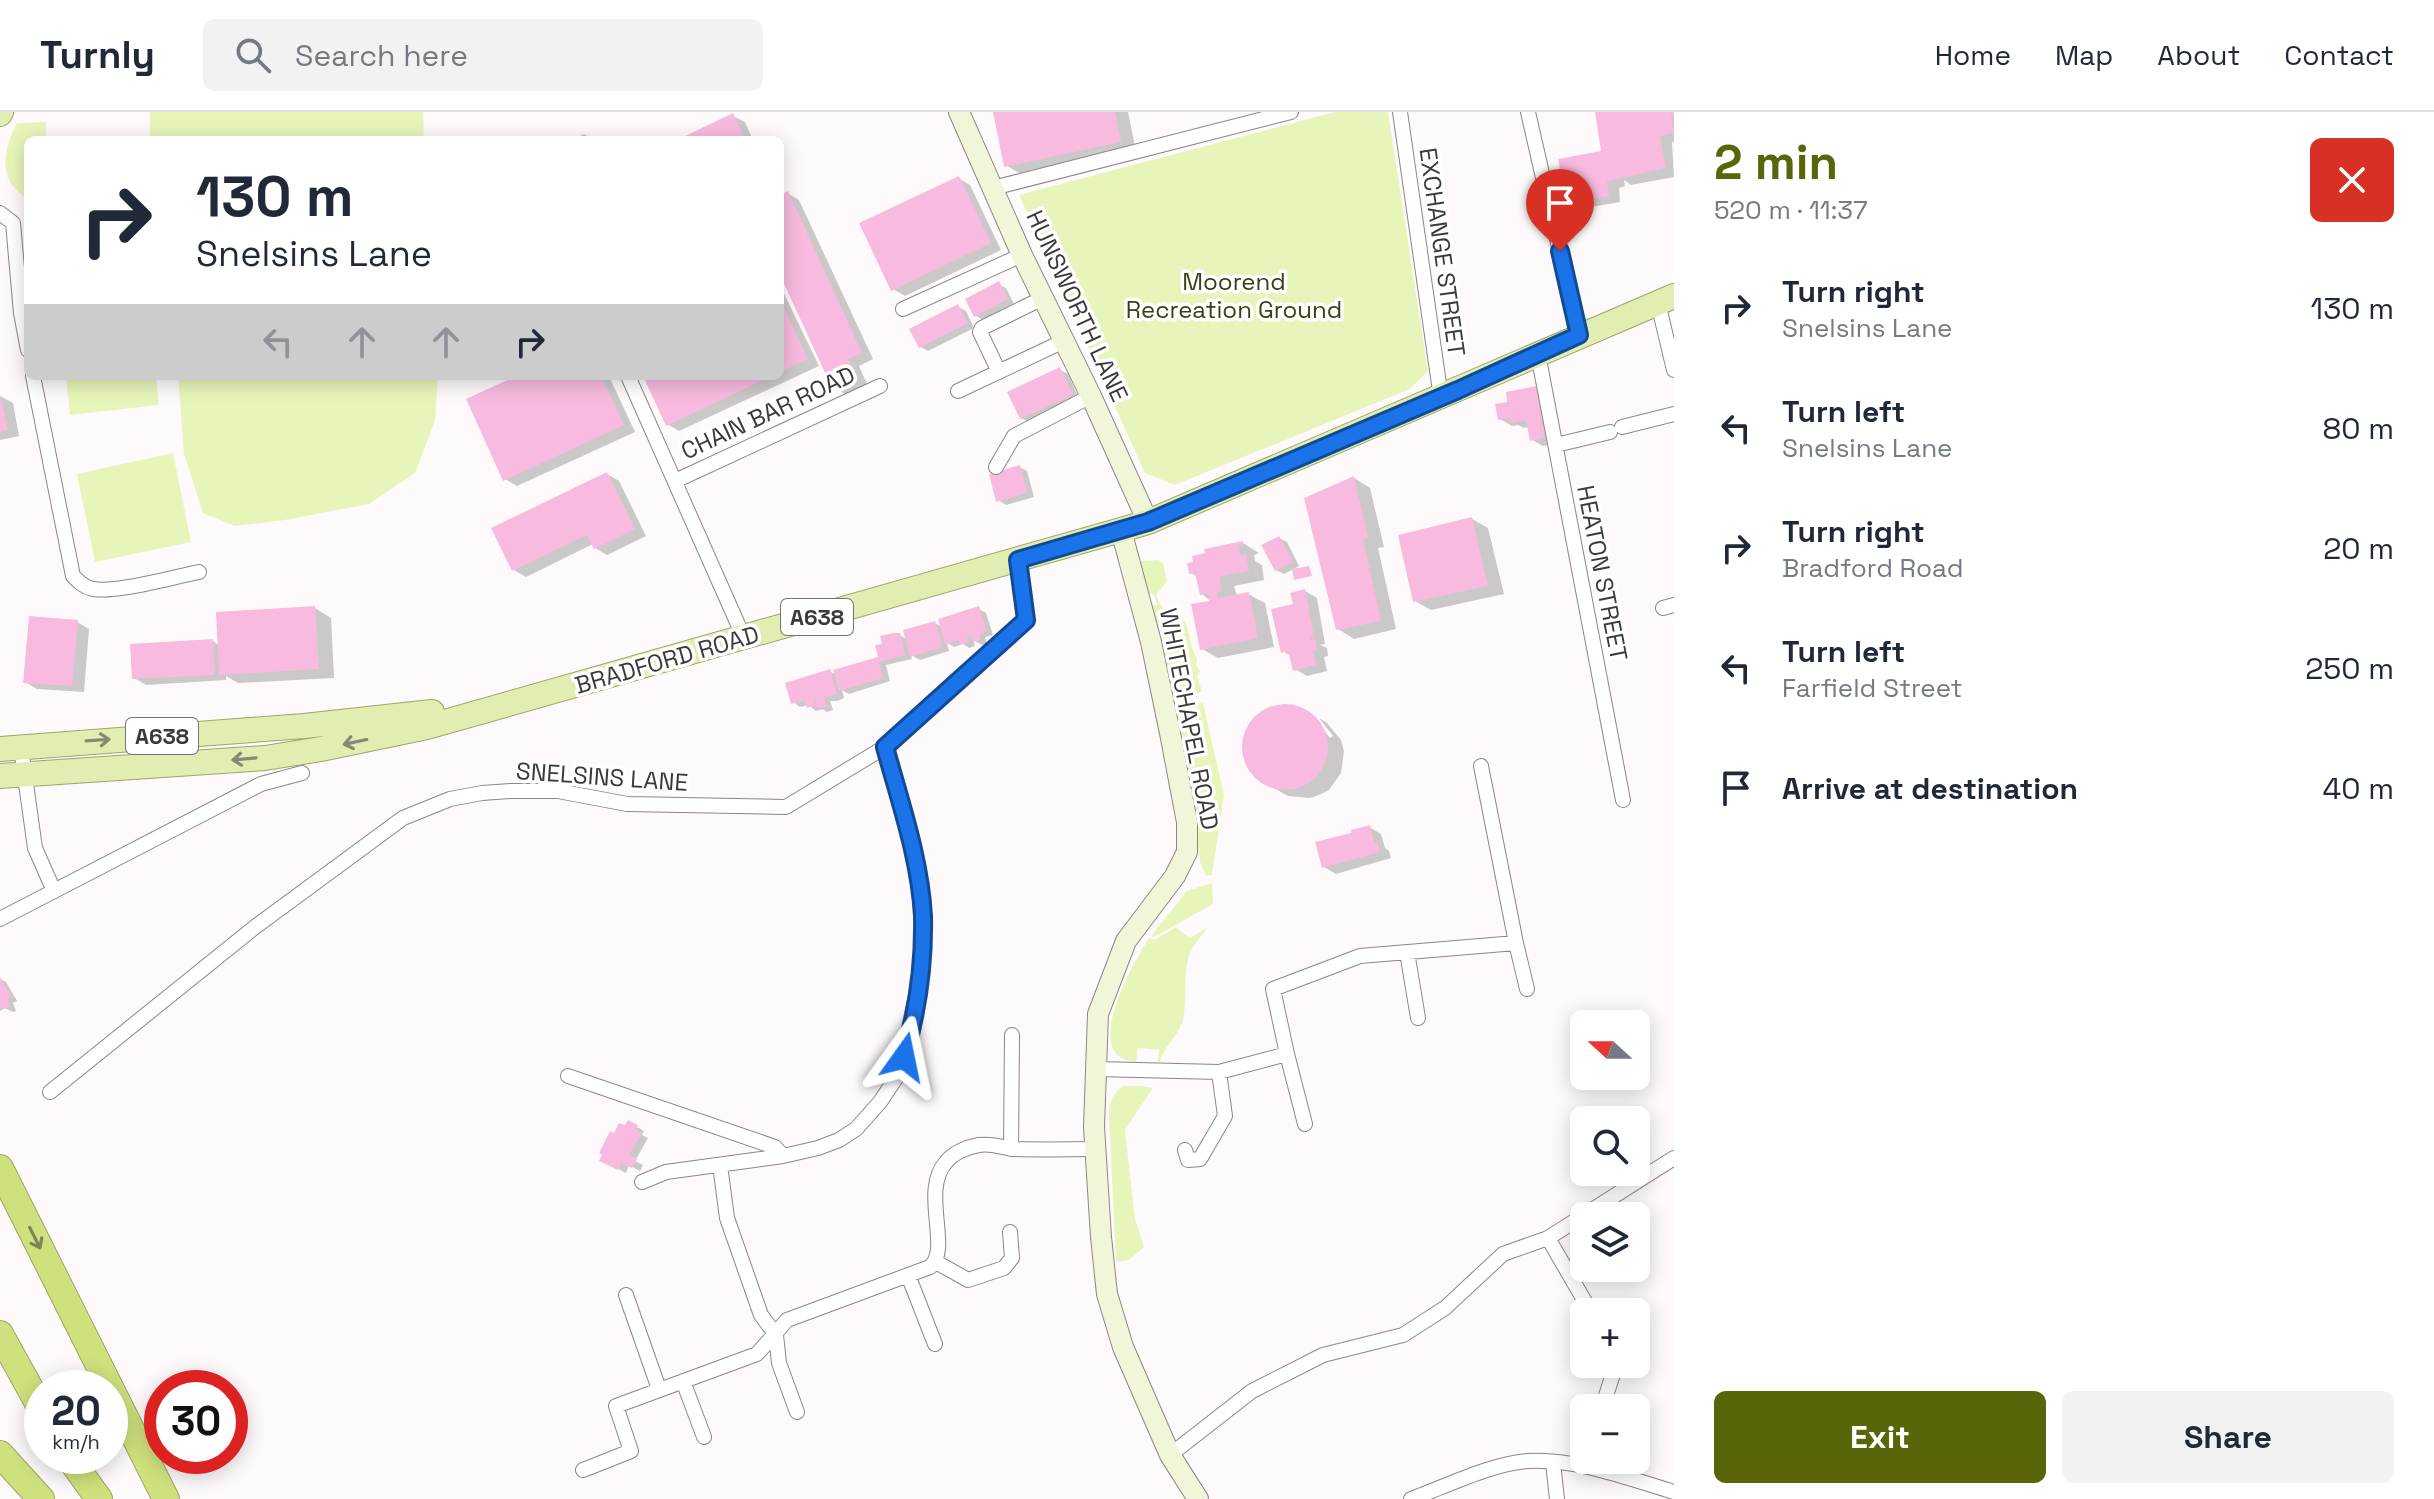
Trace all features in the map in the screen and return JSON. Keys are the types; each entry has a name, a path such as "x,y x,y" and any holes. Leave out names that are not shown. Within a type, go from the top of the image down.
{"highway":[{"path":"0,1168 166,1499"},
{"path":"0,1334 24,1377"},
{"path":"0,1454 41,1499"},
{"path":"81,1474 99,1499"}],"main road":[{"name":"BRADFORD ROAD","path":"12,776 265,758 427,727 1018,560 1148,522 1666,299"},
{"name":"BRADFORD ROAD","path":"10,749 304,726 512,704"}],"street":[{"name":"HUNSWORTH LANE","path":"959,112 1022,255 1148,522"},
{"path":"993,188 1291,112"},
{"name":"EXCHANGE STREET","path":"1400,112 1441,398"},
{"path":"1528,112 1579,335"},
{"path":"0,213 13,223 24,329"},
{"path":"903,309 1022,255"},
{"path":"999,372 980,332 982,328 1043,298"},
{"path":"1666,299 1674,370"},
{"path":"958,391 1064,341"},
{"name":"HEATON STREET","path":"1538,354 1623,800"},
{"path":"34,380 73,576 81,585 93,589 199,572"},
{"name":"CHAIN BAR ROAD","path":"630,380 744,638"},
{"name":"CHAIN BAR ROAD","path":"675,481 880,386"},
{"path":"996,467 1014,436 1091,396"},
{"path":"1556,445 1674,414"},
{"name":"WHITECHAPEL ROAD","path":"1121,530 1151,642 1170,733 1187,822 1187,852 1175,876 1126,941 1098,1014 1096,1149 1107,1294 1123,1347 1170,1455 1198,1499"},
{"name":"SNELSINS LANE","path":"50,1092 255,927 403,818 450,799 482,793 558,791 627,804 786,807 885,747 1026,620 1018,560"},
{"path":"642,1182 666,1172 783,1156 839,1140 856,1129 880,1102 900,1072 920,975 923,915 914,856 885,747"},
{"name":"BRADFORD ROAD","path":"10,749 12,776 35,848 54,891"},
{"path":"1481,766 1527,989"},
{"path":"0,919 261,784 302,773"},
{"path":"1305,1124 1273,989 1360,956 1516,943"},
{"path":"1407,952 1418,1018"},
{"path":"1011,1149 1012,1035"},
{"path":"1096,1069 1219,1072 1287,1054"},
{"path":"1185,1150 1188,1160 1200,1159 1225,1116 1219,1072"},
{"path":"568,1076 775,1147 783,1156"},
{"path":"583,1470 631,1451 616,1406 757,1354 787,1320 930,1267 936,1262 939,1253 936,1179 945,1162 960,1151 979,1145 1011,1149 1096,1149"},
{"path":"1170,1455 1252,1391 1323,1355 1403,1335 1445,1308 1503,1254 1548,1238 1674,1158"},
{"path":"720,1165 727,1218 761,1315 776,1335 779,1363 797,1412"},
{"path":"936,1262 968,1280 1004,1268 1012,1258 1010,1232"},
{"path":"1548,1238 1583,1298"},
{"path":"908,1275 935,1344"},
{"path":"626,1295 659,1389"},
{"path":"683,1381 704,1437"},
{"path":"1411,1499 1488,1470 1527,1461 1553,1463 1570,1460"},
{"path":"1553,1463 1557,1499"},
{"path":"1625,1474 1674,1492"}],"green space":[{"path":"150,112 423,112 424,136 150,136"},
{"name":"Moorend Recreation Ground","path":"1335,112 1388,112 1428,371 1410,389 1175,485 1145,473 1019,195"},
{"path":"46,122 46,136 24,136 24,197 11,184 5,159 17,123"},
{"path":"66,380 156,380 159,405 70,415"},
{"path":"178,380 438,380 435,421 415,473 369,504 235,526 203,513 184,454"},
{"path":"173,453 191,542 95,562 77,474"},
{"path":"1158,560 1163,563 1167,581 1156,595 1167,612 1185,621 1200,671 1197,676 1202,691 1189,698 1176,697 1161,650 1165,626 1155,625 1151,606 1157,605 1154,595 1141,590 1137,568 1140,561"},
{"path":"1203,703 1224,795 1212,875 1206,876 1200,862 1178,708"},
{"path":"1212,883 1213,904 1151,936 1187,891"},
{"path":"1176,927 1190,938 1208,927 1188,959 1185,1007 1180,1028 1160,1062 1159,1050 1138,1048 1136,1062 1119,1057 1111,1044 1111,1027 1123,987 1149,938 1154,940"},
{"path":"1122,1086 1153,1088 1125,1130 1135,1219 1144,1247 1129,1260 1116,1262 1109,1112 1113,1097"}],"building":[{"path":"993,112 1115,112 1121,142 1004,167"},
{"path":"1595,112 1674,112 1671,116 1674,133 1660,136 1666,168 1607,181 1609,196 1566,203 1558,159 1601,151"},
{"path":"733,113 744,136 685,136"},
{"path":"959,176 991,243 891,291 859,223"},
{"path":"788,191 862,353 848,359 856,377 832,388 784,284 784,193"},
{"path":"999,281 1008,299 974,317 965,299"},
{"path":"958,304 968,323 919,348 909,329"},
{"path":"784,308 808,359 784,370"},
{"path":"1060,367 1073,395 1020,419 1007,392"},
{"path":"507,380 603,380 624,425 503,481 466,399"},
{"path":"645,380 764,380 666,426"},
{"path":"1536,386 1545,438 1530,441 1526,420 1511,423 1510,418 1498,420 1495,404 1507,402 1506,392"},
{"path":"0,395 8,430 0,432"},
{"path":"1020,465 1027,493 996,502 989,474"},
{"path":"607,472 635,529 594,549 587,535 512,571 491,528"},
{"path":"1354,476 1368,538 1363,539 1381,621 1336,630 1304,498"},
{"path":"1472,517 1488,586 1413,602 1398,535"},
{"path":"1279,536 1293,562 1275,571 1261,545"},
{"path":"1243,541 1244,545 1239,546 1240,555 1246,554 1249,571 1219,577 1222,591 1217,592 1218,598 1249,592 1258,638 1200,650 1191,604 1209,601 1208,593 1200,595 1195,573 1189,574 1187,563 1193,562 1192,556 1205,553 1204,549"},
{"path":"1309,566 1312,576 1294,580 1292,569"},
{"path":"1305,589 1314,637 1310,640 1315,639 1317,650 1313,651 1316,665 1293,671 1288,651 1281,653 1271,609 1293,604 1290,593"},
{"path":"315,606 319,669 219,675 216,612"},
{"path":"979,606 987,631 979,634 980,640 973,642 971,636 967,637 969,642 960,645 959,640 945,644 938,619"},
{"path":"29,616 78,620 72,686 23,683"},
{"path":"935,621 943,647 910,657 903,630"},
{"path":"900,633 905,655 879,662 883,678 839,691 833,670 878,657 875,645 882,644 880,636"},
{"path":"213,639 215,675 132,679 130,644"},
{"path":"830,669 837,694 824,697 827,706 817,708 814,696 815,706 807,708 804,701 791,704 785,683"},
{"path":"1285,704 1302,707 1316,716 1325,730 1328,747 1325,764 1316,778 1302,787 1285,790 1268,787 1254,778 1245,764 1242,747 1245,730 1254,716 1268,707"},
{"path":"1370,825 1374,843 1378,842 1380,852 1322,868 1315,842"},
{"path":"0,977 11,996 7,999 10,1006 4,1009 0,1008"},
{"path":"628,1120 638,1125 636,1129 642,1133 629,1155 637,1159 632,1168 621,1163 618,1170 599,1161 602,1155 599,1153 610,1131 614,1133 619,1123 625,1125"}],"route":[{"path":"904,1057 920,975 923,915 914,856 885,747 1026,620 1018,560 1148,522 1579,335 1560,251"}]}
